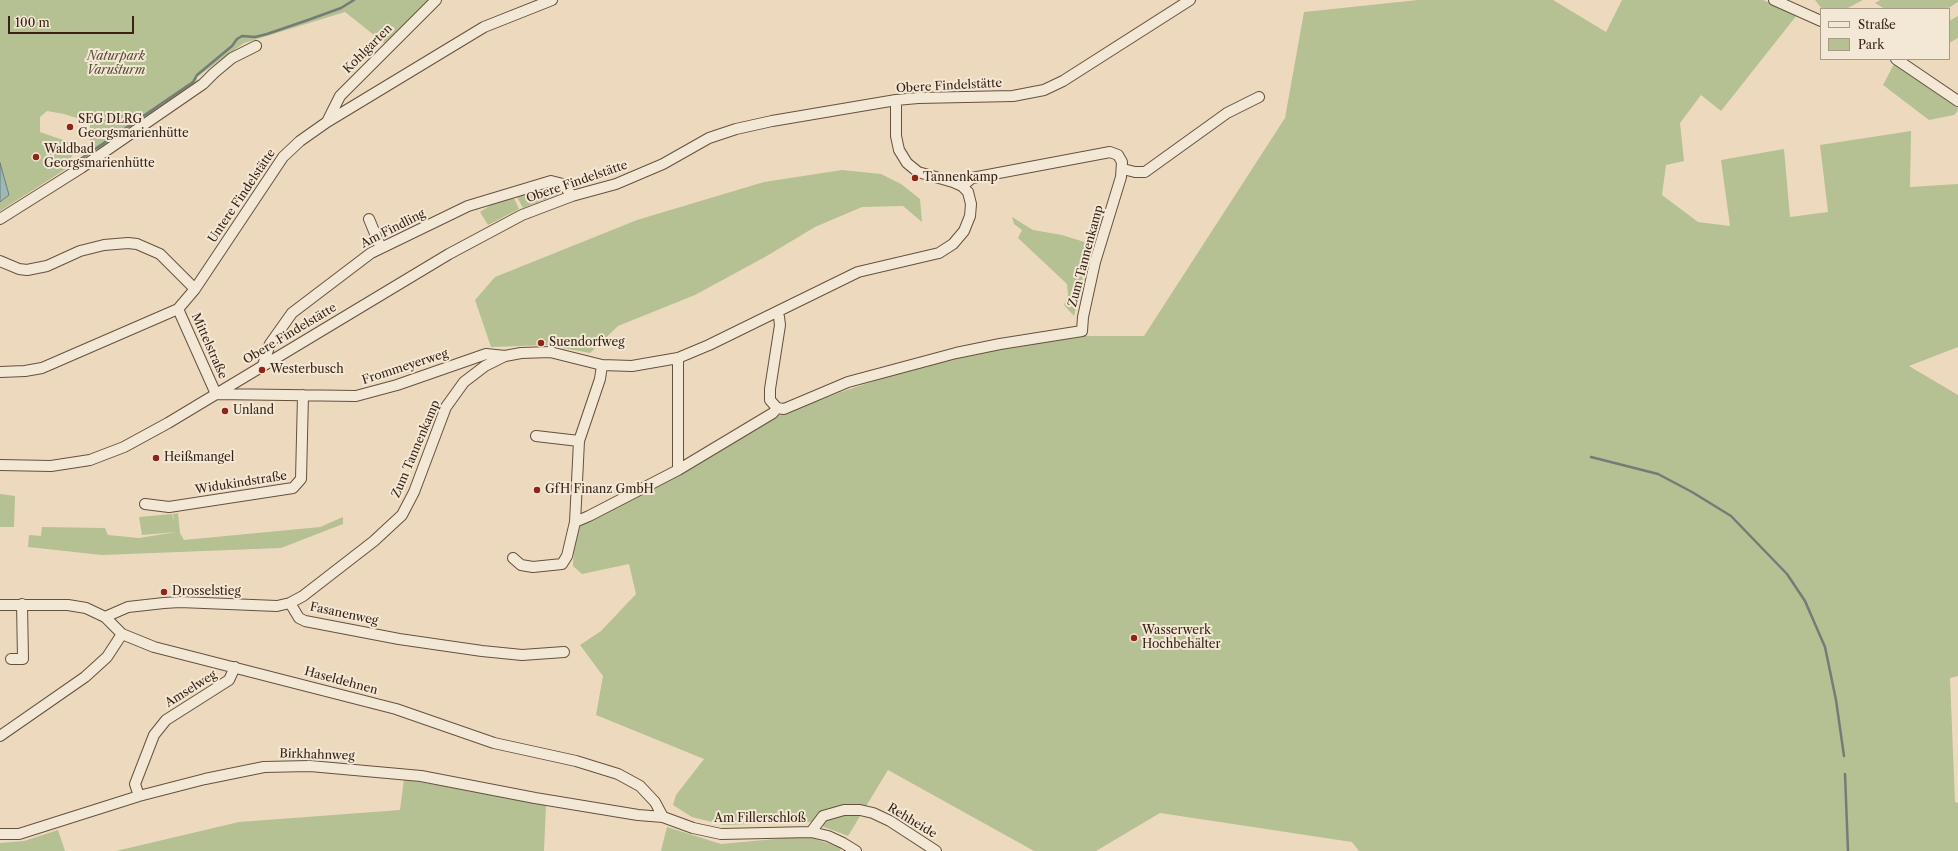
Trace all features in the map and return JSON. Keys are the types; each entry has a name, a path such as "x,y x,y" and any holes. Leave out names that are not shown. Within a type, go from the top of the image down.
{"street":[{"name":"Kohlgarten","path":"327,122 340,96 436,0"},
{"name":"Untere Findelstätte","path":"0,372 25,371 42,368 178,309 195,289 283,157 300,141 327,122 484,27 552,0"},
{"name":"Obere Findelstätte","path":"0,465 51,466 90,460 124,448 449,254 522,216 572,196 616,184 663,164 709,138 736,129 772,121 896,100 918,98 1013,96 1044,90 1063,81 1190,0"},
{"path":"1774,0 1820,21"},
{"path":"0,219 81,168 203,84 232,58 256,46"},
{"path":"1897,60 1958,101"},
{"path":"896,100 896,136 899,150 907,163 918,172 962,186 972,178 1110,152 1118,155 1122,162 1123,169 1135,172 1145,172 1227,113 1259,97"},
{"name":"Zum Tannenkamp","path":"575,522 590,516 678,470 772,413 777,408 784,409 848,382 956,353 1082,331 1083,317 1095,262 1123,169"},
{"name":"Am Findling","path":"263,365 270,344 292,313 370,253 468,206 551,182 563,184 572,196"},
{"name":"Zum Tannenkamp","path":"290,603 303,596 374,541 402,515 414,492 446,407 464,382 485,366 505,356 521,353 550,352 602,365 632,366 678,358 709,345 858,272 922,259 939,253 953,244 964,231 970,216 971,204 968,192 962,186"},
{"path":"369,219 381,248"},
{"path":"0,261 19,269 27,270 47,266 80,251 104,245 132,244 160,254 195,289"},
{"name":"Mittelstraße","path":"178,309 216,394"},
{"path":"776,312 779,317 780,325 770,389 770,400 777,408"},
{"name":"Frommeyerweg","path":"216,394 356,396 397,385 486,354 505,356"},
{"path":"678,358 678,470"},
{"path":"513,558 521,565 532,567 562,564 567,556 575,522 579,441 600,378 602,365"},
{"name":"Widukindstraße","path":"145,504 170,507 293,488 301,479 302,395"},
{"path":"536,436 579,441"},
{"path":"105,617 128,607 164,602 266,606 290,603"},
{"name":"Fasanenweg","path":"290,603 299,618 305,621 400,639 482,651 522,655 564,652"},
{"path":"11,659 23,659 22,604"},
{"name":"Haseldehnen","path":"0,605 68,605 86,608 105,617 122,634 154,647 396,709 494,743 576,761 618,774 640,786 655,802 663,817"},
{"path":"0,736 85,677 107,657 122,634"},
{"name":"Amselweg","path":"139,796 135,784 154,735 166,720 229,680 235,667"},
{"name":"Birkhahnweg","path":"0,834 19,834 139,796 205,779 264,767 310,766 421,776 638,815"},
{"name":"Rehheide","path":"811,832 823,816 844,810 860,810 874,813 890,821 936,851"},
{"name":"Am Fillerschloß","path":"638,815 663,817 693,828 721,834 811,832 828,836 856,851"}],"green space":[{"name":"Naturpark Varusturm","path":"0,0 431,0 384,43 345,12 244,43 197,77 197,86 99,151 90,143 90,122 64,114 47,111 40,117 40,132 77,145 66,169 0,211"},
{"path":"1418,0 1553,0 1606,32 1622,0 1763,0 1797,15 1721,111 1701,95 1680,123 1684,161 1666,165 1662,195 1698,222 1730,226 1721,160 1784,149 1790,217 1828,212 1820,145 1911,131 1910,187 1958,184 1958,347 1909,366 1958,395 1958,676 1950,678 1955,802 1958,803 1958,851 1359,851 1352,842 1160,813 1096,851 1034,851 888,770 848,836 811,822 724,825 692,817 673,805 676,795 704,759 596,715 603,676 580,645 601,631 636,594 629,564 582,574 573,566 574,542 581,524 775,417 844,391 914,368 990,350 1076,336 1144,336 1285,118 1304,12"},
{"path":"1815,0 1863,0 1848,8 1821,8"},
{"path":"1880,0 1958,0 1958,2 1949,8 1883,8 1875,3"},
{"path":"1958,16 1958,38 1950,42 1950,20"},
{"path":"1894,64 1958,108 1957,112 1954,115 1929,120 1883,85"},
{"path":"842,170 881,174 901,184 920,199 922,222 903,206 862,207 815,227 765,257 695,295 618,326 590,353 547,345 491,347 475,300 495,277 637,220 764,182"},
{"path":"554,185 558,188 559,194 523,208 517,197"},
{"path":"514,198 519,209 488,225 480,212 494,203"},
{"path":"1012,217 1033,230 1062,235 1091,244 1074,316 1064,305 1068,295 1067,284 1018,238 1022,230 1014,224"},
{"path":"0,494 15,496 14,527 0,527"},
{"path":"178,513 180,533 184,540 320,527 343,517 343,524 281,548 102,555 28,547 29,535 41,536 42,527 105,528 108,535 139,538 176,532 142,535 139,517 172,514 174,522 173,514"},
{"path":"404,779 546,805 544,851 116,851 239,822 400,810"},
{"path":"667,827 721,844 807,836 841,848 840,851 661,851"},
{"path":"58,830 65,851 0,851 0,843 24,841"}],"water":[{"path":"0,163 9,195 0,202"}],"waterway":[{"path":"79,160 193,82 197,75 242,36 255,37 267,34 341,8 354,0"},
{"path":"1591,457 1658,474 1692,492 1731,516 1787,574 1805,601 1825,647 1836,700 1844,756"},
{"path":"1845,774 1848,851"}],"place":[{"name":"SEG DLRG Georgsmarienhütte","path":"70,127"},
{"name":"Waldbad Georgsmarienhütte","path":"36,157"},
{"name":"Tannenkamp","path":"915,178"},
{"name":"Suendorfweg","path":"541,343"},
{"name":"Westerbusch","path":"262,370"},
{"name":"Unland","path":"225,411"},
{"name":"Heißmangel","path":"156,458"},
{"name":"GfH Finanz GmbH","path":"537,490"},
{"name":"Drosselstieg","path":"164,592"},
{"name":"Wasserwerk Hochbehälter","path":"1134,638"}]}
